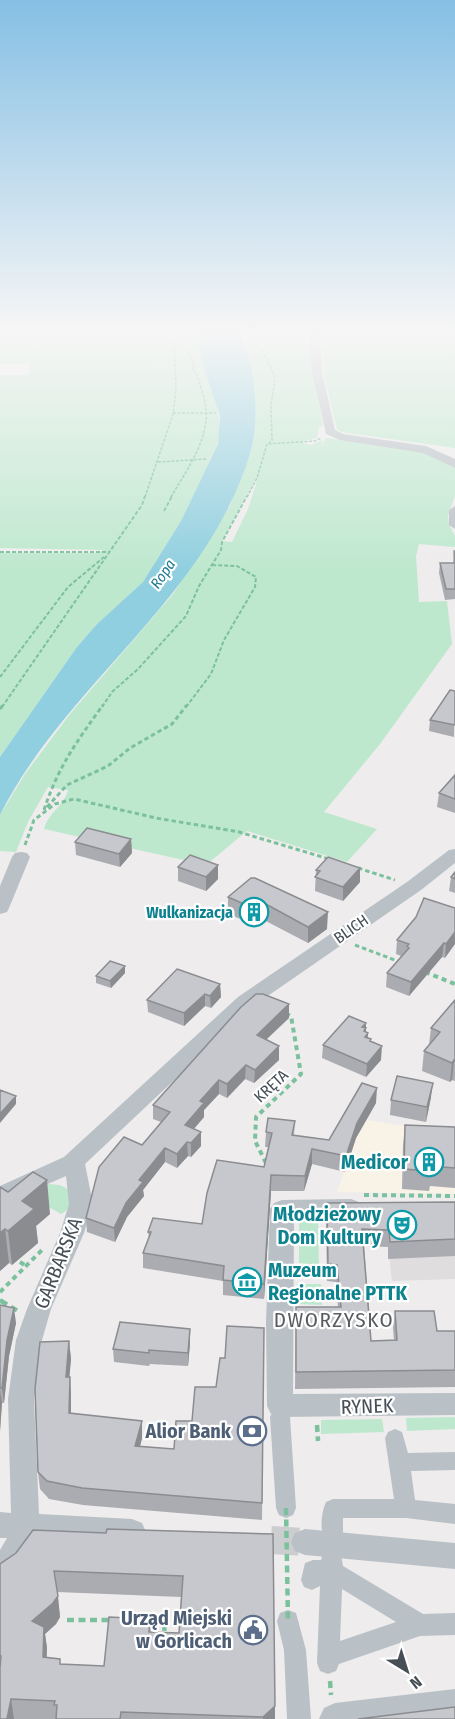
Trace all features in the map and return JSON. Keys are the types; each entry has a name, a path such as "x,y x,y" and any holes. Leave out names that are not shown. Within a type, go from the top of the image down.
{"street":[{"path":"324,410 332,433 340,437 426,450 455,464"},
{"path":"455,510 455,525"},
{"name":"BLICH","path":"72,1163 245,1002 414,886 455,854"},
{"path":"0,908 21,857"},
{"path":"0,1196 72,1163"},
{"name":"GARBARSKA","path":"13,1526 21,1399 29,1340 39,1309 72,1233 81,1203 76,1169 72,1163"},
{"path":"286,1508 280,1412 282,1209 376,1207"},
{"name":"RYNEK","path":"280,1412 316,1407 455,1404"},
{"path":"395,1438 406,1508"},
{"path":"400,1462 455,1461"},
{"path":"455,1514 406,1508 333,1509 322,1532 455,1556"},
{"path":"0,1572 16,1552 13,1526 154,1533"},
{"path":"420,1625 325,1569 328,1659 420,1625 455,1624"},
{"path":"288,1621 295,1650 298,1719"},
{"path":"335,1719 455,1704"}],"path":[{"path":"44,810 51,785 66,756 97,711 186,616 199,586 257,478 267,444 272,440 271,410"},
{"path":"0,709 142,505 173,413 216,413"},
{"path":"164,511 192,460 202,434 206,413"},
{"path":"267,444 315,441 332,433"},
{"path":"158,462 206,459"},
{"path":"0,552 110,552"},
{"path":"0,677 32,631 69,586 110,552"},
{"path":"21,857 34,820 68,785 108,766 130,748 172,724 211,674 244,602 255,587 256,577 237,566 212,565"},
{"path":"44,810 64,800 86,801 156,818 239,832 330,859"},
{"path":"352,866 414,886"},
{"path":"360,947 403,964"},
{"path":"424,972 455,984"},
{"name":"KRĘTA","path":"272,1170 255,1149 253,1125 256,1117 302,1074 292,1037 291,1016 284,1013"},
{"path":"0,1292 48,1247 37,1240"},
{"path":"20,1262 26,1266"},
{"path":"0,1300 22,1313"},
{"path":"316,1418 318,1441"},
{"path":"286,1508 288,1621"},
{"path":"144,1619 165,1619 164,1647"},
{"path":"67,1620 122,1620"}],"shaded area":[{"path":"367,1120 455,1134 455,1194 337,1192 356,1138"},
{"path":"384,1214 455,1214 455,1279 392,1281"}],"green space":[{"path":"0,410 218,410 219,434 212,458 206,458 211,459 181,521 143,582 97,624 77,647 0,757 0,553 99,553 103,550 0,548"},
{"path":"254,410 320,410 323,426 319,427 317,438 300,442 311,445 323,440 321,448 325,439 328,438 429,453 455,468 455,496 448,516 455,536 455,547 419,544 416,556 419,602 447,601 452,644 380,744 324,812 377,829 347,862 247,831 206,865 44,829 68,790 48,787 28,822 16,852 0,851 0,815 25,774 70,714 173,594 230,506 251,449 255,428","holes":["258,478 248,509 232,542 222,541"]},
{"path":"332,410 455,410 455,448 341,432 337,429"},
{"path":"60,1185 69,1190 70,1204 61,1214 30,1196 41,1186"},
{"path":"299,1217 318,1217 319,1265 299,1263"},
{"path":"297,1284 321,1284 322,1305 298,1304"},
{"path":"455,1417 455,1429 407,1431 406,1418"},
{"path":"382,1419 384,1432 321,1434 321,1420"}],"water":[{"name":"Ropa","path":"218,410 255,410 255,429 251,450 231,502 203,550 171,595 61,723 28,767 0,815 0,757 77,647 97,624 143,582 181,521 218,444 220,416"}],"building":[{"path":"440,563 455,563 455,589 446,589"},
{"path":"450,690 455,691 455,725 430,720"},
{"path":"455,775 455,799 439,793"},
{"path":"87,828 131,839 119,854 75,842"},
{"path":"190,855 218,865 206,877 178,867"},
{"path":"328,857 360,868 343,887 315,877 320,871 316,870"},
{"path":"251,878 328,912 308,927 262,902 253,908 228,897"},
{"path":"424,898 455,908 455,932 411,982 387,973 409,948 407,946 409,944 397,940 416,917"},
{"path":"110,961 125,966 110,981 96,976"},
{"path":"177,969 220,984 210,996 205,994 184,1013 147,1000"},
{"path":"256,994 263,994 289,1004 257,1035 279,1046 255,1070 246,1065 227,1084 219,1080 200,1101 204,1103 185,1125 201,1132 191,1143 187,1142 177,1154 165,1148 139,1180 143,1182 126,1203 114,1228 86,1218 99,1167 124,1137 142,1145 170,1112 153,1105 241,1007"},
{"path":"455,1000 455,1061 452,1063 424,1051 440,1032 431,1028"},
{"path":"349,1016 366,1023 362,1027 366,1028 364,1031 368,1033 365,1037 382,1046 367,1064 323,1045"},
{"path":"397,1076 433,1083 427,1107 391,1100"},
{"path":"362,1083 377,1088 357,1123 346,1156 312,1149 305,1176 271,1175 264,1284 223,1280 224,1266 143,1253 151,1232 148,1232 153,1218 202,1224 207,1193 217,1160 264,1167 272,1133 266,1132 268,1118 295,1121 292,1135 329,1140"},
{"path":"0,1090 16,1096 0,1114"},
{"path":"405,1125 455,1127 455,1168 431,1166 431,1171 404,1169"},
{"path":"33,1172 47,1180 22,1201 34,1209 8,1231 5,1229 0,1233 0,1187 8,1192"},
{"path":"455,1202 455,1239 390,1242 389,1230 362,1229 371,1341 397,1340 395,1311 434,1311 437,1331 455,1331 455,1370 296,1372 296,1307 341,1307 337,1265 328,1264 327,1203"},
{"path":"0,1305 14,1308 7,1340 2,1388 0,1388"},
{"path":"120,1322 190,1329 188,1353 149,1350 149,1353 113,1349"},
{"path":"227,1326 264,1328 262,1503 82,1488 47,1481 38,1472 35,1389 40,1342 69,1341 66,1377 70,1377 69,1413 142,1421 135,1446 174,1449 176,1421 192,1421 195,1387 216,1387 220,1358 225,1358"},
{"path":"107,1529 273,1534 275,1706 263,1717 121,1712 120,1719 56,1719 55,1701 11,1699 7,1719 0,1719 0,1564 16,1553 33,1530 106,1533","holes":["54,1571 183,1576 179,1633 149,1632 150,1619 109,1617 104,1666 60,1664 60,1659 43,1657 44,1627 32,1621 58,1596"]},
{"path":"455,1707 455,1719 358,1719"}],"tunnel":[{"path":"271,1540 305,1542"}],"place":[{"name":"Wulkanizacja","path":"254,912"},
{"name":"Medicor","path":"429,1162"},
{"name":"Młodzieżowy Dom Kultury","path":"402,1225"},
{"name":"Muzeum Regionalne PTTK","path":"247,1282"},
{"name":"Alior Bank","path":"252,1431"},
{"name":"Urząd Miejski w Gorlicach","path":"253,1630"}],"district":[{"name":"DWORZYSKO","path":"334,1320"}]}
